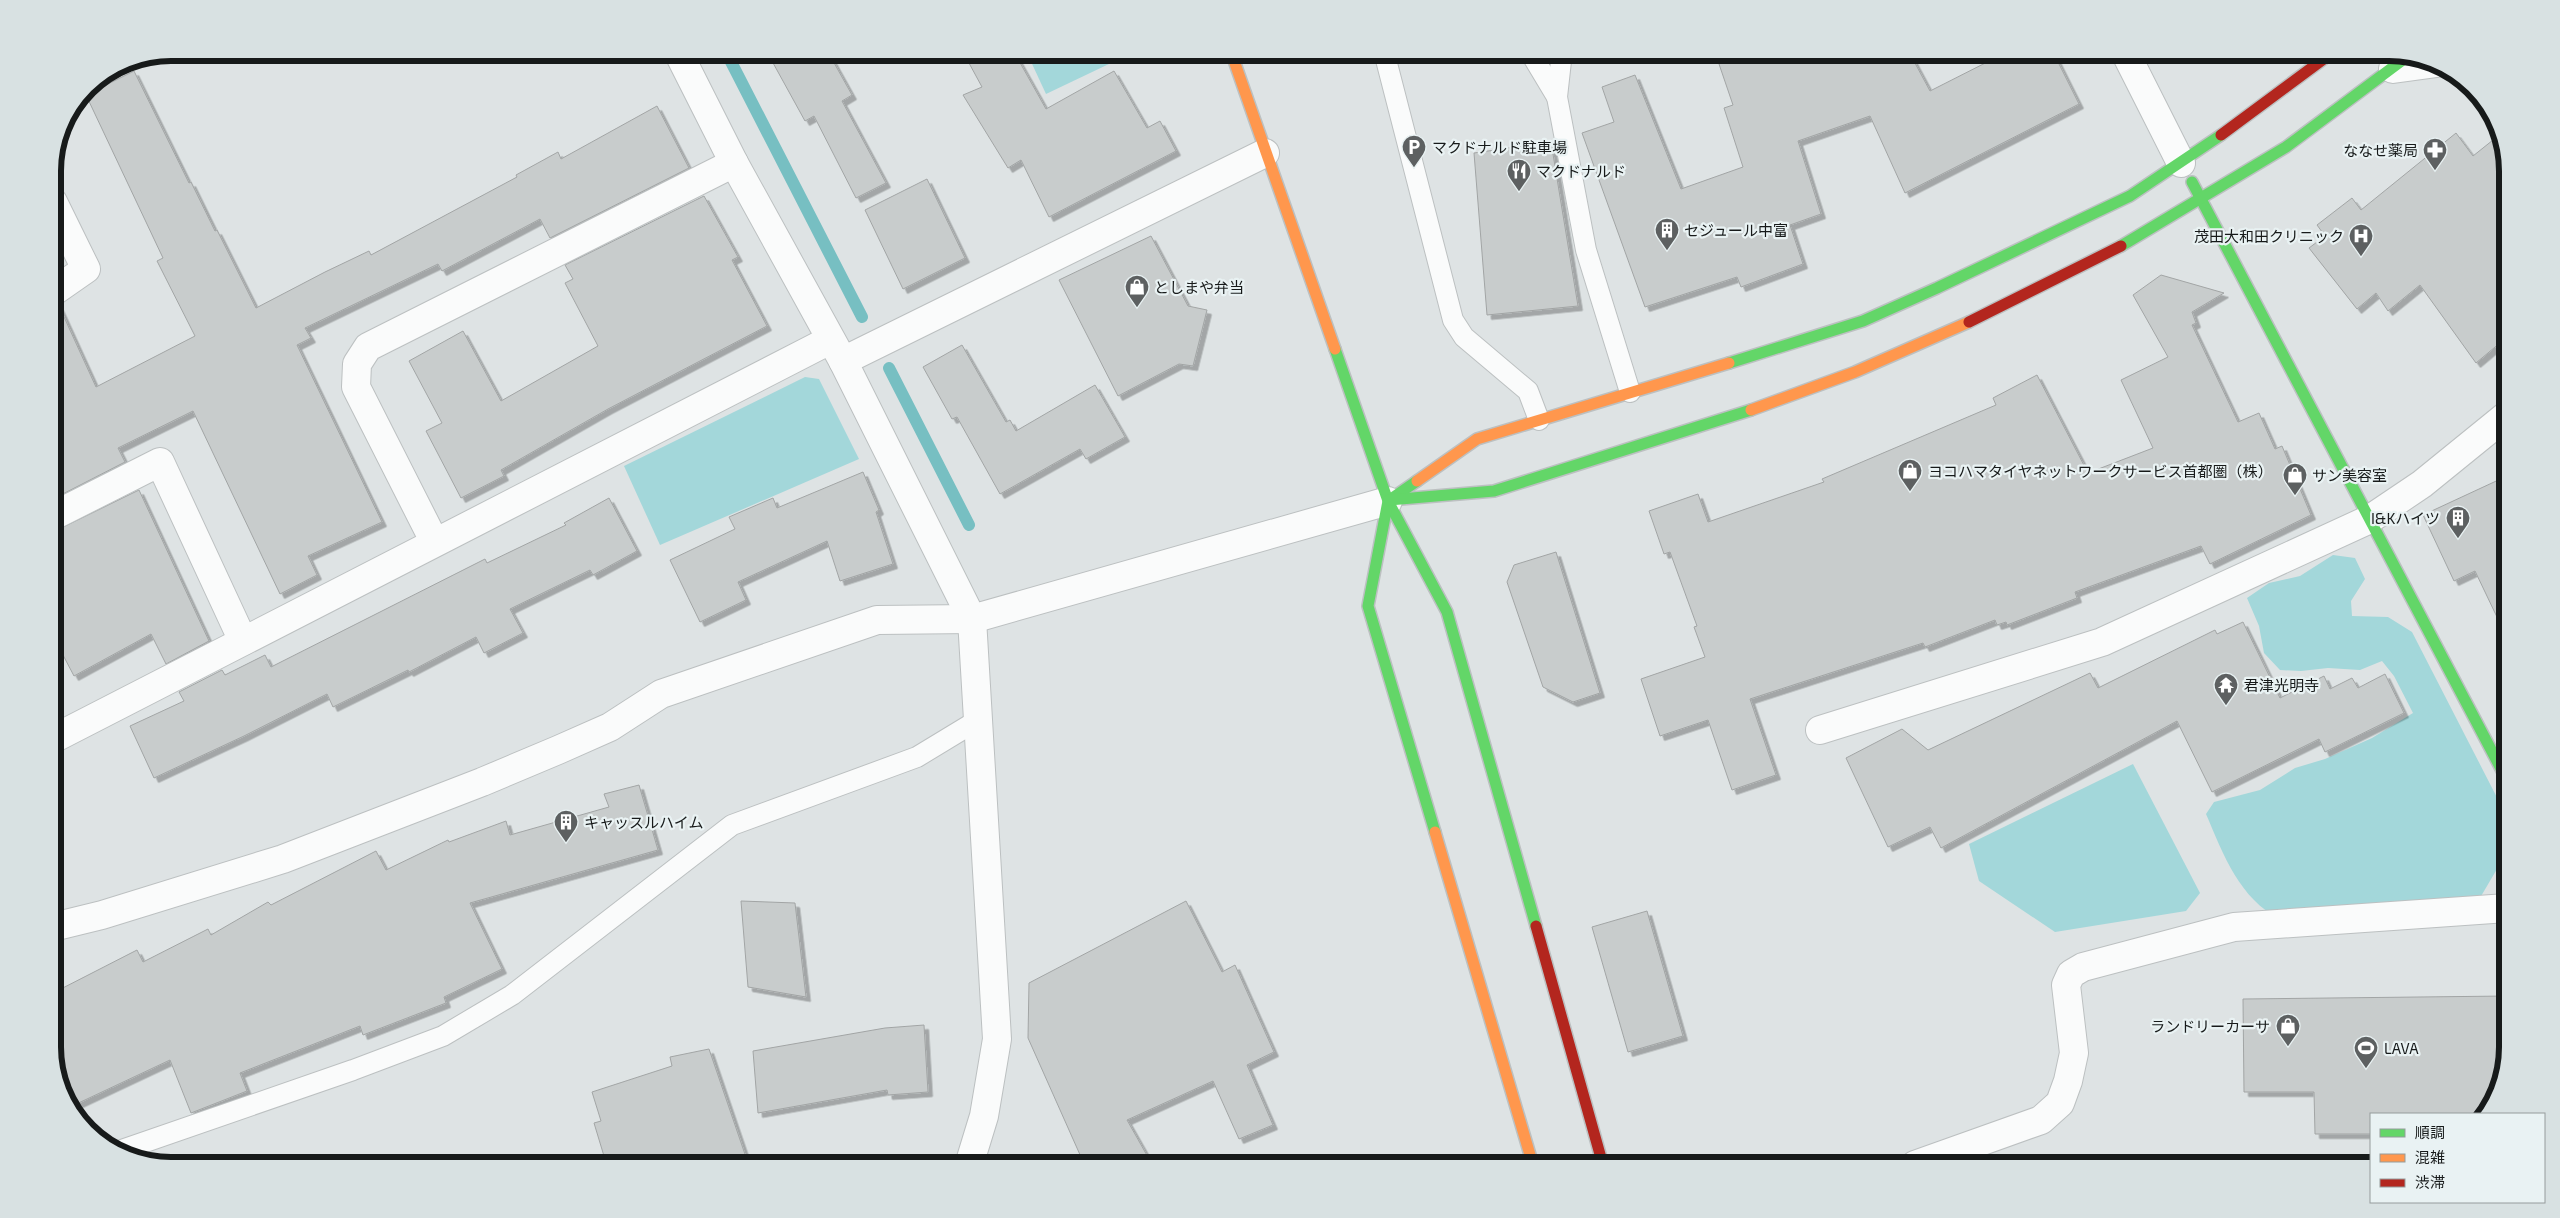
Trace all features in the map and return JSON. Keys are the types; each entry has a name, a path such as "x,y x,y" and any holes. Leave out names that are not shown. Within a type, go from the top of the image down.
{"street":[{"path":"683,61 734,163 836,350 972,619 997,1039 984,1116 972,1157"},
{"path":"1233,61 1388,500 1447,612 1599,1157"},
{"path":"2130,61 2181,163 2499,765"},
{"path":"1530,1157 1368,606 1388,500 1477,439 1788,346 1863,321 1937,288 2130,196 2181,163 2321,61"},
{"path":"61,925 283,859 482,782 558,750 610,726 662,694 877,620 972,619 1388,500 1494,491 1773,403 1855,372 1959,327 2084,266 2148,231 2286,147 2400,63"},
{"path":"61,735 434,541 836,350 1265,153"},
{"path":"434,541 356,387 357,364 368,347 734,163"},
{"path":"61,218 86,269 61,286"},
{"path":"1820,730 2102,642 2370,519 2422,484 2499,421"},
{"path":"61,512 160,462 243,641"},
{"path":"1940,1157 2041,1120 2060,1103 2068,1082 2074,1053 2066,985 2071,974 2083,967 2234,927 2499,909"}],"lane":[{"path":"1386,61 1453,320 1464,337 1528,391 1539,420"},
{"path":"1534,61 1557,97"},
{"path":"1561,61 1557,97 1586,250 1630,392"},
{"path":"128,1148 353,1070 443,1036 512,995 732,825 917,757 978,720"}],"shaded area":[{"path":"1031,61 1115,61 1046,94"},
{"path":"805,377 819,379 859,459 660,545 624,466"},
{"path":"2333,555 2355,558 2365,579 2351,601 2352,616 2388,617 2412,632 2499,801 2499,866 2477,903 2281,920 2266,911 2254,900 2234,874 2206,814 2214,802 2260,790 2295,768 2325,759 2372,738 2413,713 2394,676 2382,661 2360,670 2328,668 2301,671 2280,670 2264,653 2259,626 2247,598 2269,583 2300,576"},
{"path":"2133,764 2200,893 2186,911 2055,932 1979,881 1969,844"}],"building":[{"path":"772,61 833,61 852,95 842,101 886,183 856,198 814,116 805,121"},
{"path":"968,61 1019,61 1046,109 1114,71 1147,128 1160,121 1176,151 1049,217 1021,160 1008,168 963,95 982,87"},
{"path":"1727,61 1914,61 1930,91 1989,61 2058,61 2079,104 1905,193 1870,116 1798,141 1821,214 1790,225 1803,264 1741,287 1737,277 1645,307 1582,133 1614,122 1602,87 1635,75 1681,189 1743,167 1724,108 1733,105 1719,64"},
{"path":"134,71 189,183 191,182 215,231 217,230 256,308 369,251 371,255 517,177 516,175 558,152 561,159 657,106 689,168 550,238 540,219 442,271 438,264 305,328 311,338 297,345 382,522 308,556 317,575 280,594 193,411 118,448 125,462 61,495 61,310 96,387 195,336 157,261 163,258 88,99 98,89"},
{"path":"2456,133 2473,156 2494,139 2499,164 2499,344 2476,363 2420,285 2388,311 2376,293 2357,309 2309,248 2325,236 2317,225 2352,198 2361,210"},
{"name":"マクドナルド","path":"1551,142 1578,306 1487,315 1474,153"},
{"path":"927,179 965,258 903,289 865,210"},
{"path":"704,196 738,257 732,260 767,326 608,409 501,470 504,476 461,498 426,431 442,423 409,361 463,331 501,401 598,346 565,283 573,279 565,265"},
{"path":"1151,236 1188,306 1207,310 1193,366 1179,364 1118,396 1059,280"},
{"path":"2161,275 2224,293 2192,312 2196,323 2192,325 2238,422 2259,413 2275,449 2282,446 2311,515 2210,564 2201,546 2075,592 2077,598 2007,625 2006,622 1997,625 1995,620 1925,647 1923,643 1750,699 1776,775 1732,790 1708,720 1660,736 1641,679 1705,657 1694,627 1697,626 1670,552 1664,554 1649,511 1698,494 1708,522 1824,482 1822,479 1996,405 1993,398 2037,375 2088,473 2153,448 2121,380 2168,357 2133,295"},
{"path":"962,345 1006,422 1010,420 1016,431 1095,385 1125,437 1086,459 1080,449 1000,494 957,417 952,419 923,367"},
{"path":"863,472 879,510 876,512 893,564 840,581 827,541 738,582 746,600 700,622 670,560 735,529 729,517 773,498 777,508"},
{"path":"2499,480 2499,621 2475,571 2454,581 2423,515"},
{"path":"139,490 209,641 166,664 151,634 74,676 61,651 61,528"},
{"path":"609,498 637,551 593,575 590,570 510,609 523,633 484,653 476,637 409,672 408,670 333,707 327,694 244,736 154,778 130,726 184,701 179,692 222,670 225,675 265,655 271,667 485,559 487,563 566,525 564,523"},
{"path":"1556,552 1600,693 1573,702 1543,687 1507,582 1514,565"},
{"path":"2243,622 2280,698 2324,676 2330,689 2352,678 2358,688 2385,674 2404,713 2325,752 2319,739 2212,792 2177,721 1941,848 1930,827 1888,847 1846,758 1902,729 1928,750 2090,673 2098,688 2215,630 2217,634"},
{"path":"639,785 658,850 470,903 502,969 444,997 446,1003 363,1035 360,1026 240,1073 247,1091 191,1113 170,1060 77,1104 73,1096 63,1069 61,1054 61,989 137,950 143,962 208,929 211,935 268,902 271,905 376,851 386,870 448,840 449,842 506,821 510,835 609,807 604,794"},
{"path":"741,901 795,903 806,997 748,987"},
{"path":"1186,901 1222,972 1235,965 1274,1052 1247,1065 1273,1125 1239,1139 1213,1081 1127,1120 1148,1157 1081,1157 1028,1038 1029,983"},
{"path":"1647,911 1683,1036 1628,1052 1592,927"},
{"path":"2499,996 2497,1069 2487,1096 2476,1113 2370,1113 2370,1134 2315,1134 2314,1092 2244,1092 2243,999"},
{"path":"924,1025 928,1092 888,1095 887,1090 758,1113 753,1051 885,1028"},
{"path":"709,1049 746,1157 604,1157 594,1123 601,1121 592,1092 672,1066 670,1057"}],"waterway":[{"path":"731,61 862,317"},
{"path":"889,368 969,525"}],"traffic: fast":[{"path":"2121,246 2286,147 2400,62"},
{"path":"1729,363 1863,321 1937,288 2130,196 2221,135"},
{"path":"2192,182 2499,765"},
{"path":"1335,349 1388,501 1447,612 1536,926"},
{"path":"1389,500 1494,491 1751,410"},
{"path":"1417,481 1388,501 1368,606 1435,832"}],"traffic: slow":[{"path":"1234,61 1335,349"},
{"path":"1751,410 1855,372 1969,322"},
{"path":"1417,481 1477,439 1729,363"},
{"path":"1435,832 1531,1157"}],"traffic: jam":[{"path":"2221,135 2321,61"},
{"path":"1969,322 2121,246"},
{"path":"1536,926 1601,1157"}],"place":[{"name":"マクドナルド駐車場","path":"1414,168"},
{"name":"ななせ薬局","path":"2435,171"},
{"name":"マクドナルド","path":"1519,192"},
{"name":"セジュール中富","path":"1667,251"},
{"name":"茂田大和田クリニック","path":"2361,257"},
{"name":"としまや弁当","path":"1137,308"},
{"name":"ヨコハマタイヤネットワークサービス首都圏（株）","path":"1910,492"},
{"name":"サン美容室","path":"2295,496"},
{"name":"I&Kハイツ","path":"2458,539"},
{"name":"君津光明寺","path":"2226,706"},
{"name":"キャッスルハイム","path":"566,843"},
{"name":"ランドリーカーサ","path":"2288,1047"},
{"name":"LAVA","path":"2366,1069"}]}
